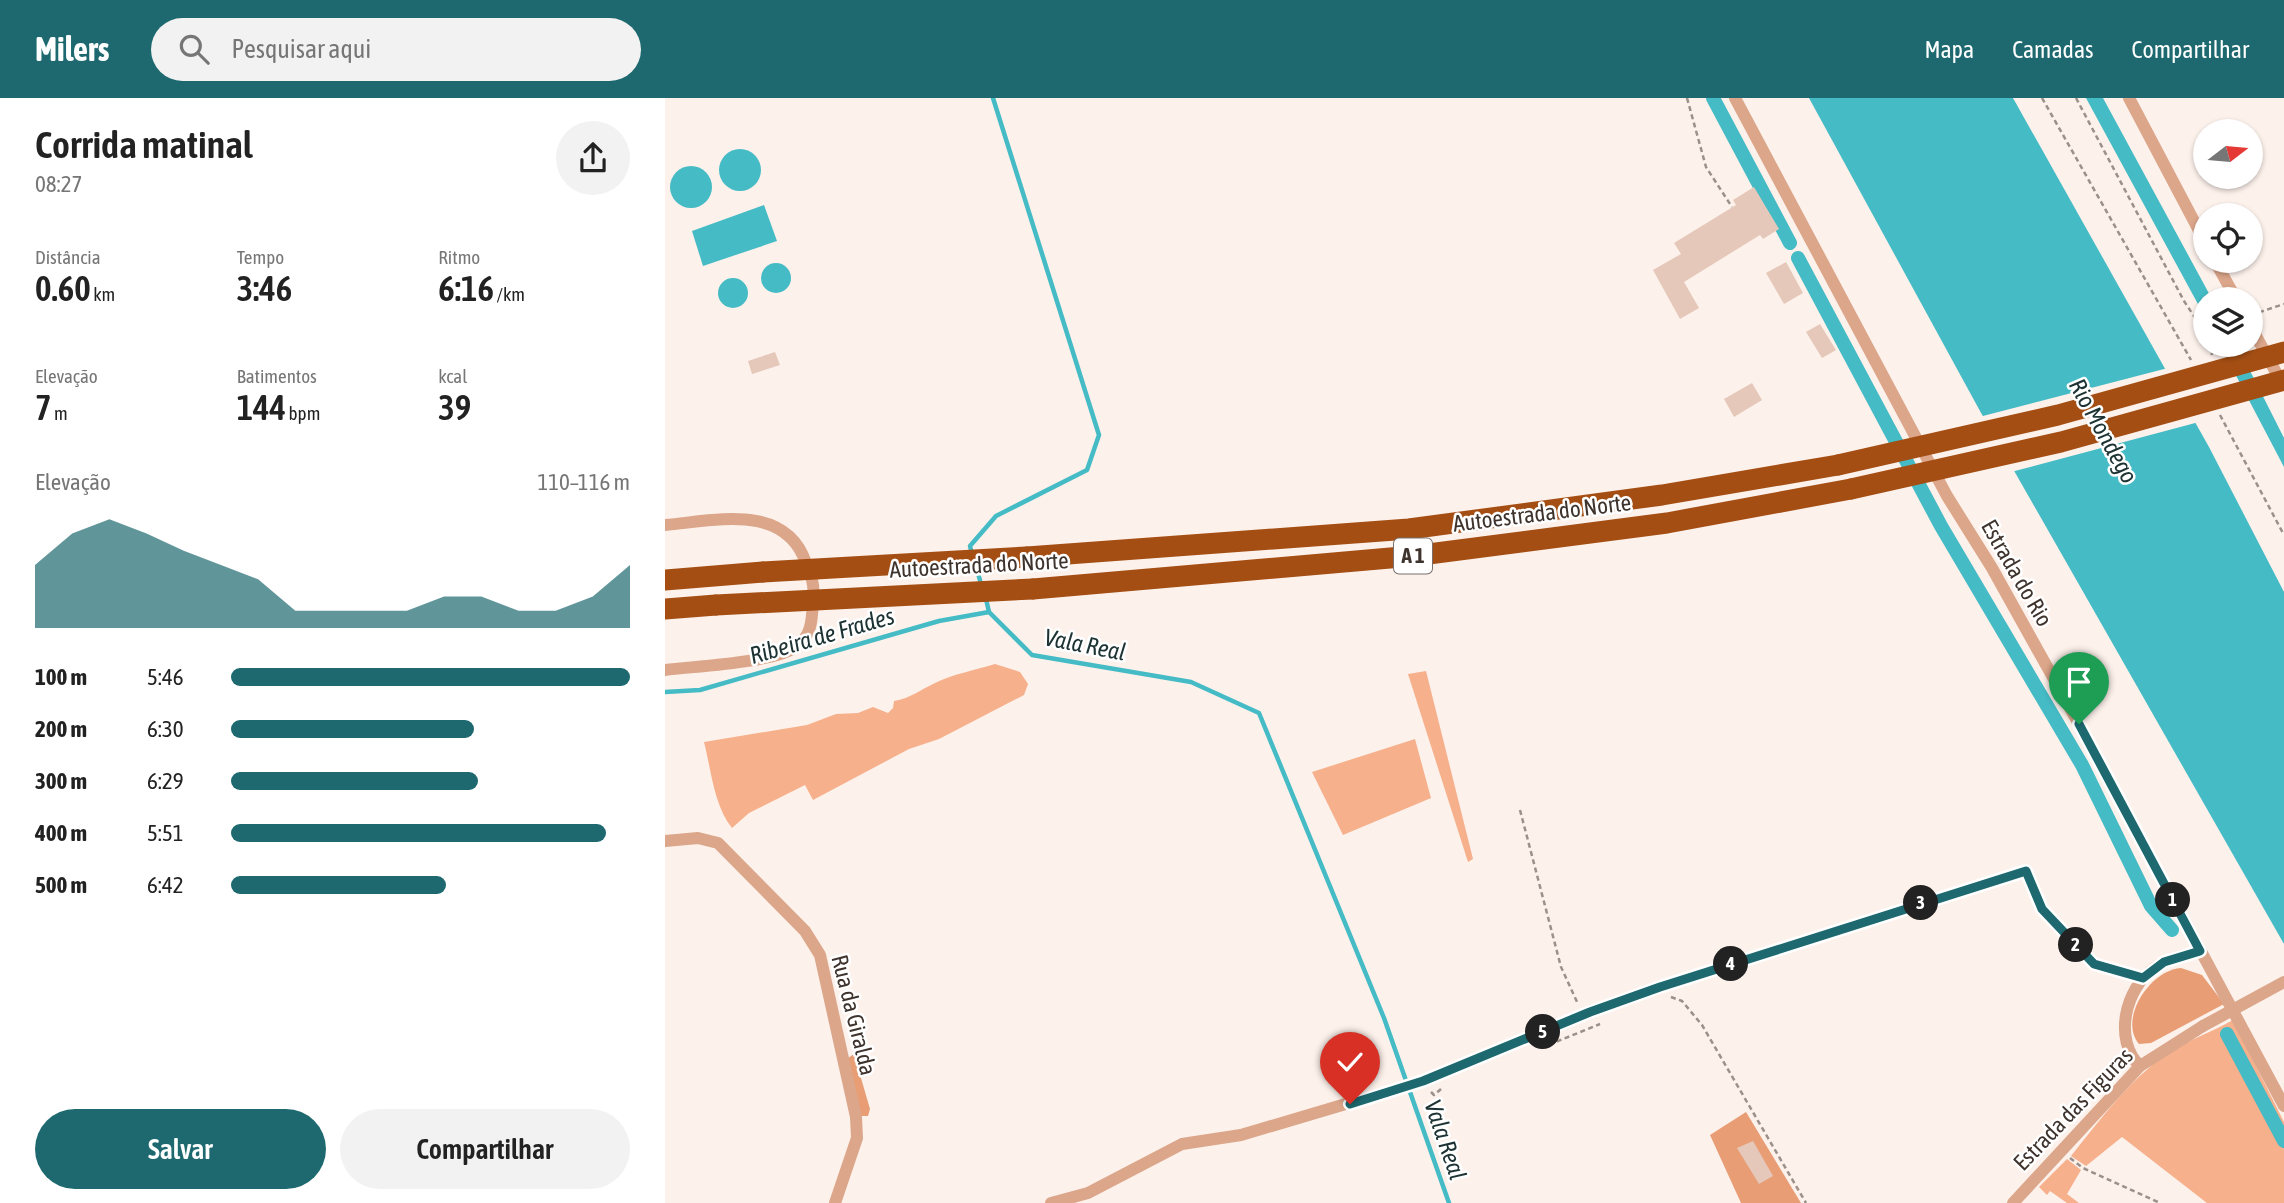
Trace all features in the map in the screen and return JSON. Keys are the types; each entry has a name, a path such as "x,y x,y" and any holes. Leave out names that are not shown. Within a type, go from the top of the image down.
{"highway":[{"name":"Autoestrada do Norte","path":"665,580 1409,529 1662,495 1838,465 2057,415 2284,352"},
{"name":"Autoestrada do Norte","path":"665,609 1034,589 1427,554 1667,523 1851,489 2061,442 2284,380"}],"street":[{"name":"Estrada do Rio","path":"1735,98 1947,496 2019,616 2284,1107"},
{"path":"2129,98 2193,219"},
{"path":"2263,349 2284,387"},
{"path":"665,524 753,519 778,526 803,552 815,586 811,631 798,646 781,655 665,670"},
{"name":"Rua da Giralda","path":"665,841 698,838 718,842 805,932 820,955 856,1118 857,1138 835,1203"},
{"path":"1051,1203 1089,1193 1182,1144 1241,1135 1423,1081 1590,1012 1827,932 2026,871 2042,909 2094,964 2143,978"},
{"path":"2140,1066 2126,1045 2125,1032 2130,1003 2143,978 2164,962 2200,951"},
{"name":"Estrada das Figuras","path":"2013,1203 2140,1066 2203,1026 2284,982"}],"path":[{"path":"1686,98 1706,167 1733,207"},
{"path":"2042,98 2196,370"},
{"path":"2075,98 2193,315"},
{"path":"2263,310 2284,303"},
{"path":"2215,406 2284,535"},
{"path":"1520,810 1561,967 1578,1004 1590,1012"},
{"path":"1660,999 1671,997 1682,1001 1702,1025 1806,1203"},
{"path":"1531,1051 1609,1020"},
{"path":"1423,1081 1434,1095 1442,1088"},
{"path":"2062,1152 2083,1168 2160,1203"}],"shaded area":[{"path":"995,664 1020,672 1028,684 1024,695 939,739 909,749 813,800 805,785 749,813 732,828 726,819 717,798 704,742 807,725 836,714 858,713 873,707 888,713 893,708 894,701 950,677"},
{"path":"1426,671 1473,859 1468,862 1408,674"},
{"path":"1415,739 1431,798 1343,835 1312,772"},
{"path":"2181,968 2202,975 2224,1004 2151,1043 2139,1044 2132,1022 2141,997 2158,977"},
{"path":"2233,1020 2284,1122 2284,1203 2207,1203 2122,1137 2086,1166 2071,1156 2116,1101 2153,1064 2175,1049"},
{"path":"854,1054 870,1109 868,1116 861,1116 848,1058"},
{"path":"1746,1112 1801,1203 1741,1203 1710,1135"},
{"path":"2067,1159 2081,1170 2067,1194 2079,1203 2067,1203 2050,1191 2047,1195 2039,1187"}],"water":[{"name":"Rio Mondego","path":"1809,98 2013,98 2209,447 2284,592 2284,944 1980,411"},
{"path":"2086,98 2103,98 2193,264 2193,273 2198,273 2205,287 2193,287 2193,295"},
{"path":"740,149 755,155 761,170 755,185 740,191 725,185 719,170 725,155"},
{"path":"691,166 706,172 712,187 706,202 691,208 676,202 670,187 676,172"},
{"path":"764,205 777,241 703,266 692,231"},
{"path":"776,263 787,267 791,278 787,289 776,293 765,289 761,278 765,267"},
{"path":"733,278 744,282 748,293 744,304 733,308 722,304 718,293 722,282"},
{"path":"2226,357 2243,357 2284,438 2284,467"}],"pier":[{"path":"2168,368 2199,422 2011,472 1979,417"}],"building":[{"path":"1754,187 1779,229 1763,239 1760,235 1684,282 1699,308 1680,319 1653,270 1681,254 1674,243 1736,205 1733,200"},
{"path":"1786,262 1803,293 1784,304 1766,273"},
{"path":"1820,324 1836,350 1822,358 1806,332"},
{"path":"775,352 780,365 752,374 748,361"},
{"path":"1752,383 1762,400 1734,417 1724,399"},
{"path":"1753,1141 1773,1176 1759,1184 1737,1148"}],"waterway":[{"name":"Vala Real","path":"972,554 970,546 996,516 1087,470 1099,435 993,98"},
{"path":"1713,98 1790,243"},
{"path":"1798,258 1941,526 2082,765 2151,906 2172,930"},
{"name":"Vala Real","path":"976,566 981,584"},
{"name":"Vala Real","path":"986,599 989,612 1032,655 1191,682 1259,713 1384,1018 1449,1203"},
{"name":"Ribeira de Frades","path":"665,692 700,690 939,621 989,612"},
{"path":"2227,1034 2284,1141"}],"route":[{"path":"1350,1104 1423,1081 1590,1012 1660,987 2026,871 2042,909 2094,964 2143,978 2164,962 2200,951 2079,724"}]}
